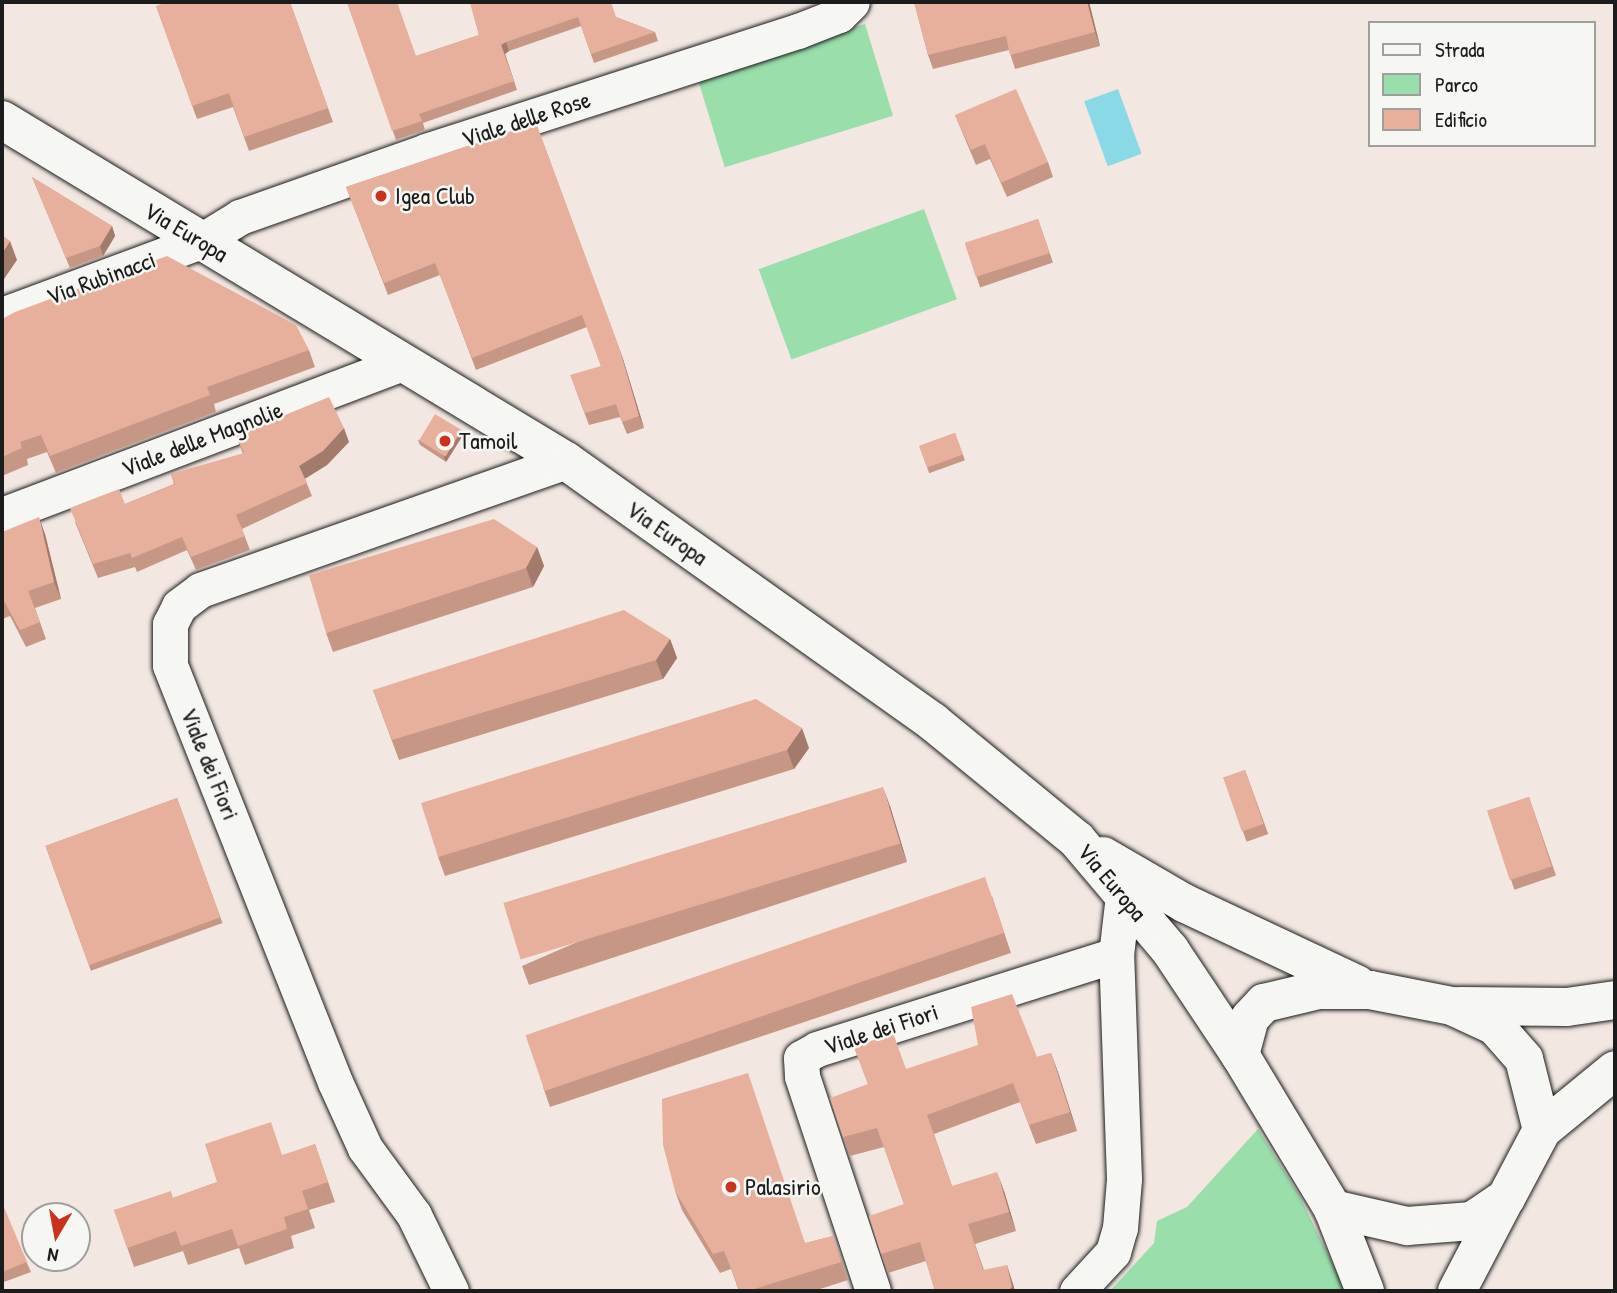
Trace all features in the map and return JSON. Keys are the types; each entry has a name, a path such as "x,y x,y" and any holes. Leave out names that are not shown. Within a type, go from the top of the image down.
{"street":[{"name":"Viale delle Rose","path":"201,242 240,217 426,151 798,31 839,15 852,2"},
{"name":"Via Europa","path":"2,120 566,461 933,722 1077,840 1170,950 1240,1055 1332,1209"},
{"name":"Via Rubinacci","path":"2,314 201,242"},
{"name":"Viale delle Magnolie","path":"2,515 402,363"},
{"name":"Viale dei Fiori","path":"451,1291 414,1214 365,1149 335,1082 170,665 170,624 179,606 200,590 566,461"},
{"path":"1077,840 1184,903 1370,990"},
{"path":"1077,1291 1113,1252 1120,1228 1124,1179 1116,955 1123,895"},
{"name":"Viale dei Fiori","path":"873,1291 802,1076 801,1058 817,1049 1116,955"},
{"path":"1240,1055 1250,1018 1264,1003 1318,990 1370,990 1452,1006 1567,1007 1615,1000"},
{"path":"1452,1006 1495,1026 1524,1059 1542,1130"},
{"path":"1457,1291 1542,1130 1615,1070"},
{"path":"1332,1209 1407,1226 1472,1221 1506,1198"},
{"path":"1332,1209 1365,1291"}],"green space":[{"path":"865,24 893,116 725,167 697,75"},
{"path":"924,209 957,299 791,359 759,269"},
{"path":"1258,1129 1299,1195 1346,1291 1110,1291 1154,1243 1157,1221 1187,1207"}],"water":[{"path":"1118,89 1142,154 1108,166 1084,101"}],"building":[{"path":"167,2 290,2 328,108 244,137 229,93 192,106 156,6"},
{"path":"347,2 397,2 416,56 479,35 470,2 611,2 616,17 655,32 591,54 578,17 506,42 501,45 514,81 419,114 422,121 392,131"},
{"path":"914,2 1087,2 1095,32 1010,55 1006,36 928,55"},
{"path":"1016,89 1048,162 1001,183 985,144 971,150 955,115"},
{"path":"536,123 619,347 639,416 622,422 616,404 585,413 570,375 601,366 582,315 472,358 435,263 384,283 346,187"},
{"path":"32,177 112,226 100,246 66,258"},
{"path":"1038,219 1049,253 976,277 965,243"},
{"path":"2,235 10,241 2,253"},
{"path":"167,256 296,325 309,350 207,387 210,395 50,456 41,435 20,442 22,448 2,457 2,319"},
{"path":"329,397 344,428 323,451 299,466 307,483 236,515 245,536 191,557 182,537 132,558 130,553 93,564 70,508 119,489 125,504 175,484 171,474 244,453 236,435"},
{"path":"435,414 462,430 446,457 419,441"},
{"path":"955,433 963,455 927,468 919,446"},
{"path":"39,517 54,582 28,591 40,622 20,630 2,599 2,532"},
{"path":"494,519 537,547 526,568 326,633 309,575"},
{"path":"624,610 670,639 656,660 392,740 373,690"},
{"path":"756,699 802,728 787,750 438,857 421,803"},
{"path":"1245,770 1264,824 1242,831 1223,777"},
{"path":"883,787 900,843 521,959 503,903"},
{"path":"1529,797 1552,866 1510,880 1487,811"},
{"path":"177,798 220,917 89,965 45,846"},
{"path":"985,877 1004,933 545,1091 525,1035"},
{"path":"1012,994 1037,1057 1051,1053 1070,1112 1029,1125 1013,1083 927,1115 952,1186 997,1172 1009,1212 968,1224 983,1270 1007,1265 1012,1287 1008,1291 935,1291 920,1242 881,1254 869,1216 904,1204 877,1128 843,1137 830,1098 868,1084 854,1047 893,1033 906,1069 978,1045 971,1007"},
{"name":"Palasirio","path":"748,1073 805,1243 833,1236 841,1262 748,1291 740,1291 724,1251 713,1254 675,1191 663,1145 662,1099"},
{"path":"271,1122 282,1155 315,1144 328,1182 302,1191 308,1209 284,1217 287,1229 238,1246 232,1229 181,1246 176,1231 127,1248 114,1210 171,1191 173,1198 217,1182 205,1144"},
{"path":"4,1207 21,1248 21,1264 2,1272"}],"place":[{"name":"Igea Club","path":"381,196"},
{"name":"Tamoil","path":"445,441"},
{"name":"Palasirio","path":"731,1187"}]}
